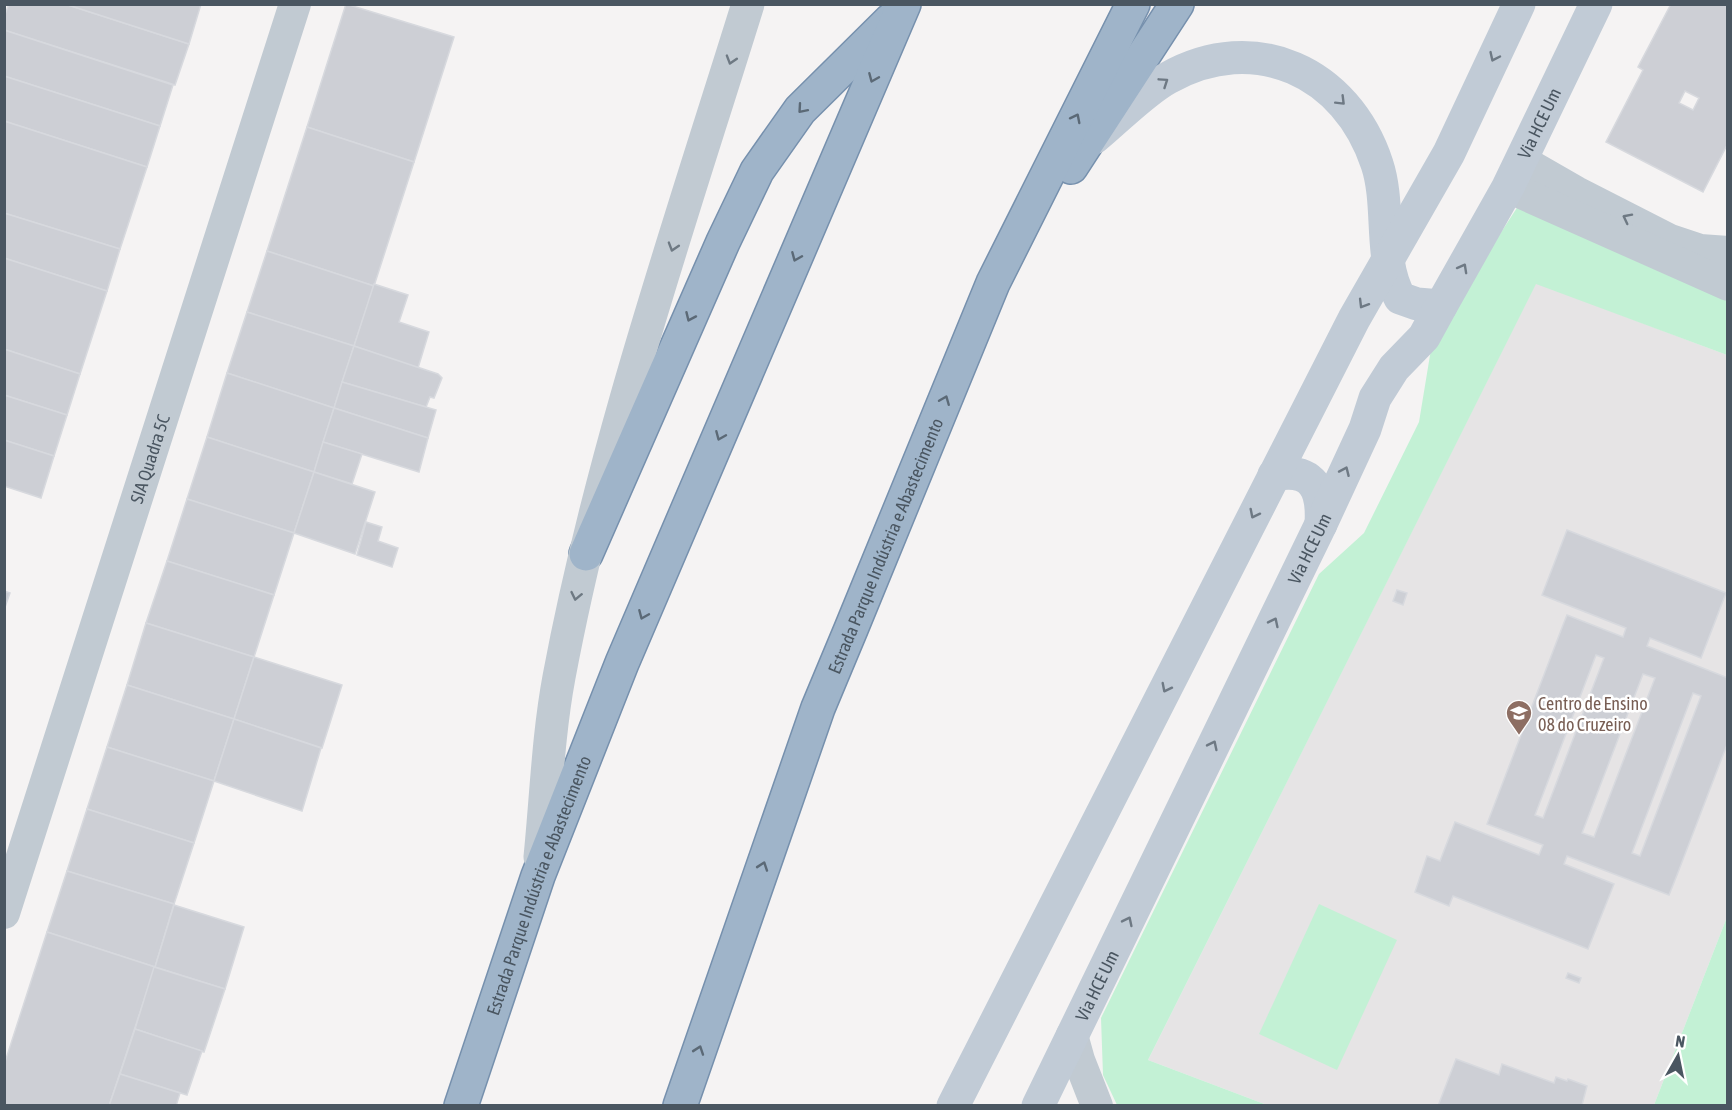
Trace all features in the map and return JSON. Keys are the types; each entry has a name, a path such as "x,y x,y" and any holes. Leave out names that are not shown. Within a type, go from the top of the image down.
{"highway":[{"name":"Estrada Parque Indústria e Abastecimento","path":"680,1106 818,708 993,283 1133,4"},
{"path":"993,283 1178,4"},
{"path":"586,554 718,253 757,171 800,110 904,7"},
{"name":"Estrada Parque Indústria e Abastecimento","path":"461,1106 538,876 622,663 904,7"}],"main road":[{"path":"953,1106 1354,319 1390,260 1449,153 1519,4"},
{"name":"Via HCE Um","path":"1038,1106 1321,524 1365,429 1375,398 1394,368 1424,337 1515,174 1596,4"},
{"path":"1086,145 1167,78 1210,61 1259,58 1291,65 1321,82 1356,116 1378,166 1392,278 1400,298 1417,304 1441,306"},
{"path":"1274,475 1298,474 1317,487 1322,501 1321,524"}],"street":[{"name":"SIA Quadra 5C","path":"4,913 295,4"},
{"path":"538,876 559,679 586,554 629,388 748,4"},
{"path":"1515,174 1576,192 1671,240 1700,250 1728,252"},
{"path":"1515,174 1728,285"},
{"path":"1072,1035 1097,1106"}],"shaded area":[{"name":"Centro de Ensino 08 do Cruzeiro","path":"1536,283 1727,355 1727,917 1654,1105 1267,1105 1148,1060"}],"green space":[{"path":"1524,197 1727,296 1727,355 1536,284 1148,1060 1267,1105 1117,1105 1103,1075 1101,1018 1319,574 1364,533 1419,422 1433,337"},
{"path":"1319,904 1397,940 1337,1070 1259,1034"},
{"path":"1727,917 1727,1105 1654,1105"}],"building":[{"path":"9,4 65,4 189,44 175,85 4,30 4,17"},
{"path":"65,4 201,4 189,44"},
{"path":"346,4 454,37 414,162 307,127"},
{"path":"1671,4 1728,4 1728,143 1703,192 1606,142 1643,70 1638,67","holes":["1685,91 1699,98 1693,110 1679,103"]},
{"path":"4,30 173,85 160,126 4,76"},
{"path":"4,76 160,126 147,167 4,121"},
{"path":"4,121 147,167 120,249 4,213"},
{"path":"307,127 414,162 374,286 267,251"},
{"path":"4,213 120,249 107,291 4,258"},
{"path":"267,251 374,286 354,346 247,312"},
{"path":"4,258 107,291 80,374 4,349"},
{"path":"374,284 408,295 399,322 429,332 418,368 354,346"},
{"path":"247,312 354,346 334,408 227,373"},
{"path":"354,346 438,374 442,378 434,398 430,397 426,407 342,382"},
{"path":"4,349 80,374 67,415 4,395"},
{"path":"227,373 334,408 314,472 207,437"},
{"path":"342,382 436,410 428,438 334,408"},
{"path":"4,395 67,415 54,456 4,440"},
{"path":"334,408 428,438 419,472 323,442"},
{"path":"207,437 314,472 294,533 187,499"},
{"path":"4,440 54,456 41,498 4,486"},
{"path":"323,442 362,454 352,484 314,472"},
{"path":"314,472 375,492 355,554 294,533"},
{"path":"187,499 294,533 274,595 167,561"},
{"path":"366,522 382,527 378,541 398,548 392,567 357,555"},
{"path":"1567,530 1726,593 1701,658 1650,638 1647,646 1728,678 1728,742 1677,875 1669,895 1567,856 1564,864 1614,884 1588,949 1453,896 1449,906 1415,892 1427,856 1440,861 1455,822 1539,855 1543,845 1487,824 1563,625 1567,615 1623,637 1626,628 1542,595","holes":["1596,655 1604,658 1543,818 1535,815","1643,674 1655,678 1594,837 1582,833","1693,693 1701,696 1640,856 1632,853"]},
{"path":"167,561 274,595 254,657 146,623"},
{"path":"1397,590 1407,593 1403,605 1393,601"},
{"path":"4,591 10,593 4,610"},
{"path":"146,623 254,657 234,719 127,685"},
{"path":"254,657 342,685 322,748 234,719"},
{"path":"127,685 234,719 214,781 107,747"},
{"path":"234,719 321,748 302,811 214,781"},
{"path":"107,747 214,781 194,843 87,809"},
{"path":"87,809 194,843 174,904 67,871"},
{"path":"67,871 174,904 155,967 47,932"},
{"path":"174,905 244,927 225,989 155,967"},
{"path":"47,932 155,967 109,1106 4,1106 4,1065"},
{"path":"154,967 225,989 204,1052 135,1029"},
{"path":"1568,973 1581,978 1579,983 1566,978"},
{"path":"135,1029 202,1051 187,1095 120,1074"},
{"path":"1456,1059 1499,1075 1502,1064 1554,1083 1556,1077 1567,1081 1568,1079 1587,1086 1582,1105 1438,1106"},
{"path":"120,1074 180,1093 176,1106 109,1106"}],"place":[{"name":"Centro de Ensino 08 do Cruzeiro","path":"1519,736"}]}
